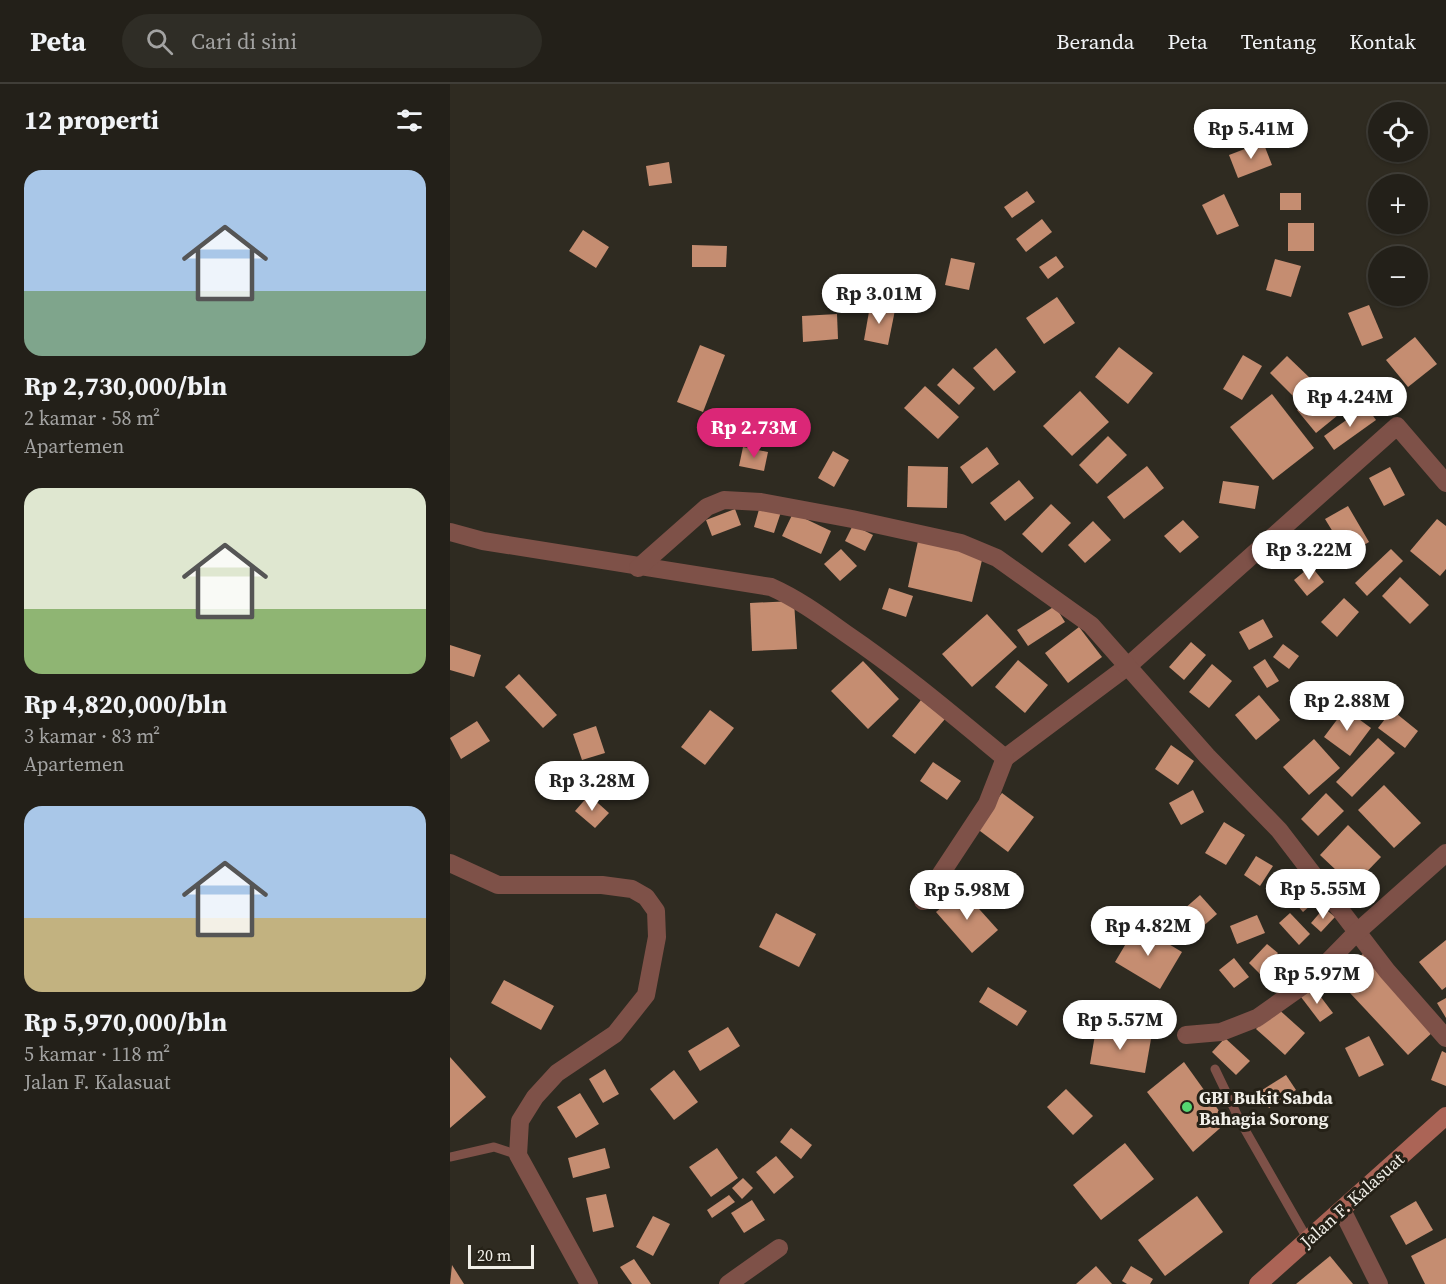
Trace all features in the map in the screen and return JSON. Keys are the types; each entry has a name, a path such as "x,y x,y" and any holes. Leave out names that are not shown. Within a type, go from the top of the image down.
{"street":[{"path":"923,901 987,804 1005,758 1128,666 1397,426 1446,483"},
{"path":"638,568 707,507 724,500 761,502 852,519 961,543 997,558 1091,625 1206,756 1279,830 1356,933 1446,1038"},
{"path":"450,532 483,541 638,568 771,587 797,599 932,697 1005,758"},
{"path":"1186,1035 1221,1032 1257,1018 1308,982 1356,933 1446,853"},
{"path":"450,863 498,885 602,885 632,889 646,897 656,910 657,937 646,994 615,1034 556,1073 535,1097 520,1121 518,1155 589,1284"},
{"name":"Jalan F. Kalasuat","path":"1258,1284 1446,1116"},
{"path":"1342,1210 1379,1284"},
{"path":"728,1284 779,1248"}],"lane":[{"path":"1215,1069 1240,1121 1308,1240"},
{"path":"450,1157 494,1147 518,1155"}],"building":[{"path":"1263,142 1272,165 1238,178 1229,155"},
{"path":"669,162 672,183 649,186 646,166"},
{"path":"1027,191 1035,202 1012,218 1004,207"},
{"path":"1280,193 1301,193 1301,210 1280,210"},
{"path":"1224,194 1239,226 1217,235 1202,205"},
{"path":"1042,219 1052,232 1026,252 1016,239"},
{"path":"1288,223 1314,223 1314,251 1288,251"},
{"path":"583,230 609,247 596,268 569,251"},
{"path":"692,245 727,246 726,267 692,267"},
{"path":"1056,256 1064,267 1048,279 1039,267"},
{"path":"951,258 975,263 969,290 945,285"},
{"path":"1275,259 1301,266 1291,297 1266,290"},
{"path":"1057,297 1075,323 1044,344 1026,318"},
{"path":"870,306 895,310 888,345 864,340"},
{"path":"1369,306 1383,338 1362,346 1348,313"},
{"path":"837,314 838,339 803,342 802,316"},
{"path":"1415,337 1437,364 1408,387 1386,360"},
{"path":"700,345 725,355 703,412 677,402"},
{"path":"1119,347 1153,373 1128,404 1095,377"},
{"path":"996,348 1016,372 994,391 973,368"},
{"path":"1243,355 1262,366 1242,400 1223,389"},
{"path":"1287,356 1312,380 1295,398 1270,373"},
{"path":"953,368 975,388 959,405 937,385"},
{"path":"925,386 959,417 938,439 904,408"},
{"path":"1324,388 1343,411 1316,433 1297,410"},
{"path":"1080,391 1109,422 1072,456 1043,426"},
{"path":"1272,394 1314,448 1273,480 1230,427"},
{"path":"1366,406 1376,420 1334,450 1324,436"},
{"path":"1108,436 1127,455 1097,484 1079,465"},
{"path":"743,447 768,452 764,471 739,466"},
{"path":"987,447 999,464 972,484 960,467"},
{"path":"833,451 849,460 834,487 818,478"},
{"path":"908,466 948,467 947,508 907,507"},
{"path":"1147,466 1164,488 1124,519 1107,497"},
{"path":"1390,467 1405,495 1384,506 1369,478"},
{"path":"1019,480 1034,498 1005,521 990,503"},
{"path":"1223,481 1259,486 1255,509 1219,503"},
{"path":"1051,504 1071,523 1042,553 1022,534"},
{"path":"760,506 781,512 774,533 754,527"},
{"path":"1348,506 1369,542 1347,555 1325,519"},
{"path":"735,509 741,525 712,536 706,520"},
{"path":"793,513 831,531 821,554 782,536"},
{"path":"1437,519 1446,526 1446,569 1440,576 1410,551"},
{"path":"1183,520 1199,537 1180,553 1164,536"},
{"path":"1093,521 1111,540 1085,563 1068,545"},
{"path":"853,525 873,535 865,551 845,541"},
{"path":"918,541 983,556 972,602 908,587"},
{"path":"841,549 857,566 840,581 824,564"},
{"path":"1391,549 1403,561 1367,596 1355,583"},
{"path":"1311,566 1324,582 1307,596 1294,580"},
{"path":"1400,577 1429,605 1410,624 1382,596"},
{"path":"889,588 913,596 906,617 882,609"},
{"path":"1344,598 1359,612 1337,637 1321,622"},
{"path":"794,601 797,649 752,651 750,603"},
{"path":"1055,606 1065,622 1028,646 1017,630"},
{"path":"987,614 1017,647 972,687 942,654"},
{"path":"1263,619 1273,637 1249,650 1239,632"},
{"path":"1079,627 1102,657 1068,683 1045,653"},
{"path":"1191,642 1206,655 1184,680 1169,667"},
{"path":"1283,644 1299,656 1289,669 1273,657"},
{"path":"450,645 481,655 474,677 450,670"},
{"path":"1265,659 1279,681 1267,688 1253,667"},
{"path":"1018,660 1048,685 1025,713 995,687"},
{"path":"863,661 899,699 868,729 831,691"},
{"path":"1212,664 1232,681 1209,708 1189,692"},
{"path":"519,674 557,715 543,728 505,687"},
{"path":"1259,695 1280,720 1256,740 1235,715"},
{"path":"921,700 945,719 915,754 892,736"},
{"path":"1345,709 1371,728 1350,756 1324,737"},
{"path":"710,710 734,728 705,765 681,747"},
{"path":"1392,710 1418,731 1405,748 1378,728"},
{"path":"477,721 490,741 461,759 450,738"},
{"path":"596,726 605,753 582,760 573,734"},
{"path":"1378,738 1395,753 1352,797 1336,782"},
{"path":"1314,739 1340,768 1309,795 1283,767"},
{"path":"1171,745 1194,761 1178,785 1155,769"},
{"path":"933,762 961,781 947,800 920,781"},
{"path":"1384,785 1421,823 1394,848 1358,810"},
{"path":"1193,790 1204,812 1181,825 1169,803"},
{"path":"1002,793 1034,817 1008,852 976,828"},
{"path":"1326,793 1344,811 1318,836 1301,819"},
{"path":"589,795 609,813 595,828 575,811"},
{"path":"1224,822 1245,835 1226,865 1205,853"},
{"path":"1348,825 1381,857 1353,886 1320,855"},
{"path":"1256,856 1273,866 1260,886 1244,875"},
{"path":"1290,869 1305,879 1293,897 1278,888"},
{"path":"1314,889 1320,897 1303,912 1296,904"},
{"path":"962,890 998,930 972,953 936,912"},
{"path":"1200,895 1217,914 1191,937 1174,918"},
{"path":"1324,908 1335,917 1321,932 1311,923"},
{"path":"776,913 816,934 799,967 759,947"},
{"path":"1290,913 1310,934 1299,945 1279,923"},
{"path":"1257,915 1265,933 1237,944 1230,926"},
{"path":"1137,925 1182,952 1160,989 1115,962"},
{"path":"1446,940 1446,987 1442,990 1419,962"},
{"path":"1267,944 1278,953 1260,974 1249,963"},
{"path":"1364,953 1435,1030 1408,1055 1336,978"},
{"path":"1234,958 1249,977 1234,988 1219,970"},
{"path":"504,980 554,1006 541,1030 491,1003"},
{"path":"988,987 1027,1011 1017,1026 979,1002"},
{"path":"1314,988 1333,1013 1320,1022 1301,997"},
{"path":"1446,998 1446,1018 1437,1003"},
{"path":"1276,1007 1305,1033 1285,1055 1256,1029"},
{"path":"728,1027 740,1046 700,1071 688,1051"},
{"path":"1096,1029 1151,1039 1145,1073 1090,1064"},
{"path":"1369,1036 1384,1065 1359,1077 1345,1048"},
{"path":"1225,1038 1250,1061 1236,1075 1212,1052"},
{"path":"1442,1051 1446,1053 1446,1086 1431,1080"},
{"path":"450,1057 486,1097 450,1128"},
{"name":"GBI Bukit Sabda Bahagia Sorong","path":"1184,1062 1227,1122 1193,1152 1147,1092"},
{"path":"605,1069 619,1094 603,1103 589,1079"},
{"path":"674,1070 698,1102 674,1120 650,1089"},
{"path":"1286,1075 1296,1090 1269,1108 1259,1092"},
{"path":"1066,1089 1093,1116 1073,1135 1047,1107"},
{"path":"580,1093 599,1124 576,1138 557,1107"},
{"path":"791,1128 812,1145 801,1159 780,1142"},
{"path":"1125,1143 1154,1179 1101,1220 1073,1185"},
{"path":"605,1148 610,1168 573,1178 568,1158"},
{"path":"717,1148 738,1178 711,1197 689,1167"},
{"path":"776,1156 794,1177 774,1194 756,1172"},
{"path":"743,1178 753,1188 742,1199 732,1188"},
{"path":"606,1194 614,1227 593,1232 586,1198"},
{"path":"729,1195 735,1202 712,1218 707,1210"},
{"path":"1197,1196 1223,1232 1165,1276 1138,1240"},
{"path":"752,1200 765,1220 744,1233 731,1213"},
{"path":"1416,1201 1433,1230 1406,1245 1390,1216"},
{"path":"653,1216 670,1224 653,1256 636,1247"},
{"path":"1446,1238 1446,1284 1425,1284 1411,1256"},
{"path":"1330,1256 1353,1284 1296,1284"},
{"path":"634,1259 651,1284 632,1284 620,1267"},
{"path":"452,1265 464,1284 450,1284"},
{"path":"1096,1266 1112,1284 1076,1284"},
{"path":"1131,1266 1153,1279 1150,1284 1127,1284 1122,1281"}],"place":[{"name":"GBI Bukit Sabda Bahagia Sorong","path":"1187,1107"}]}
